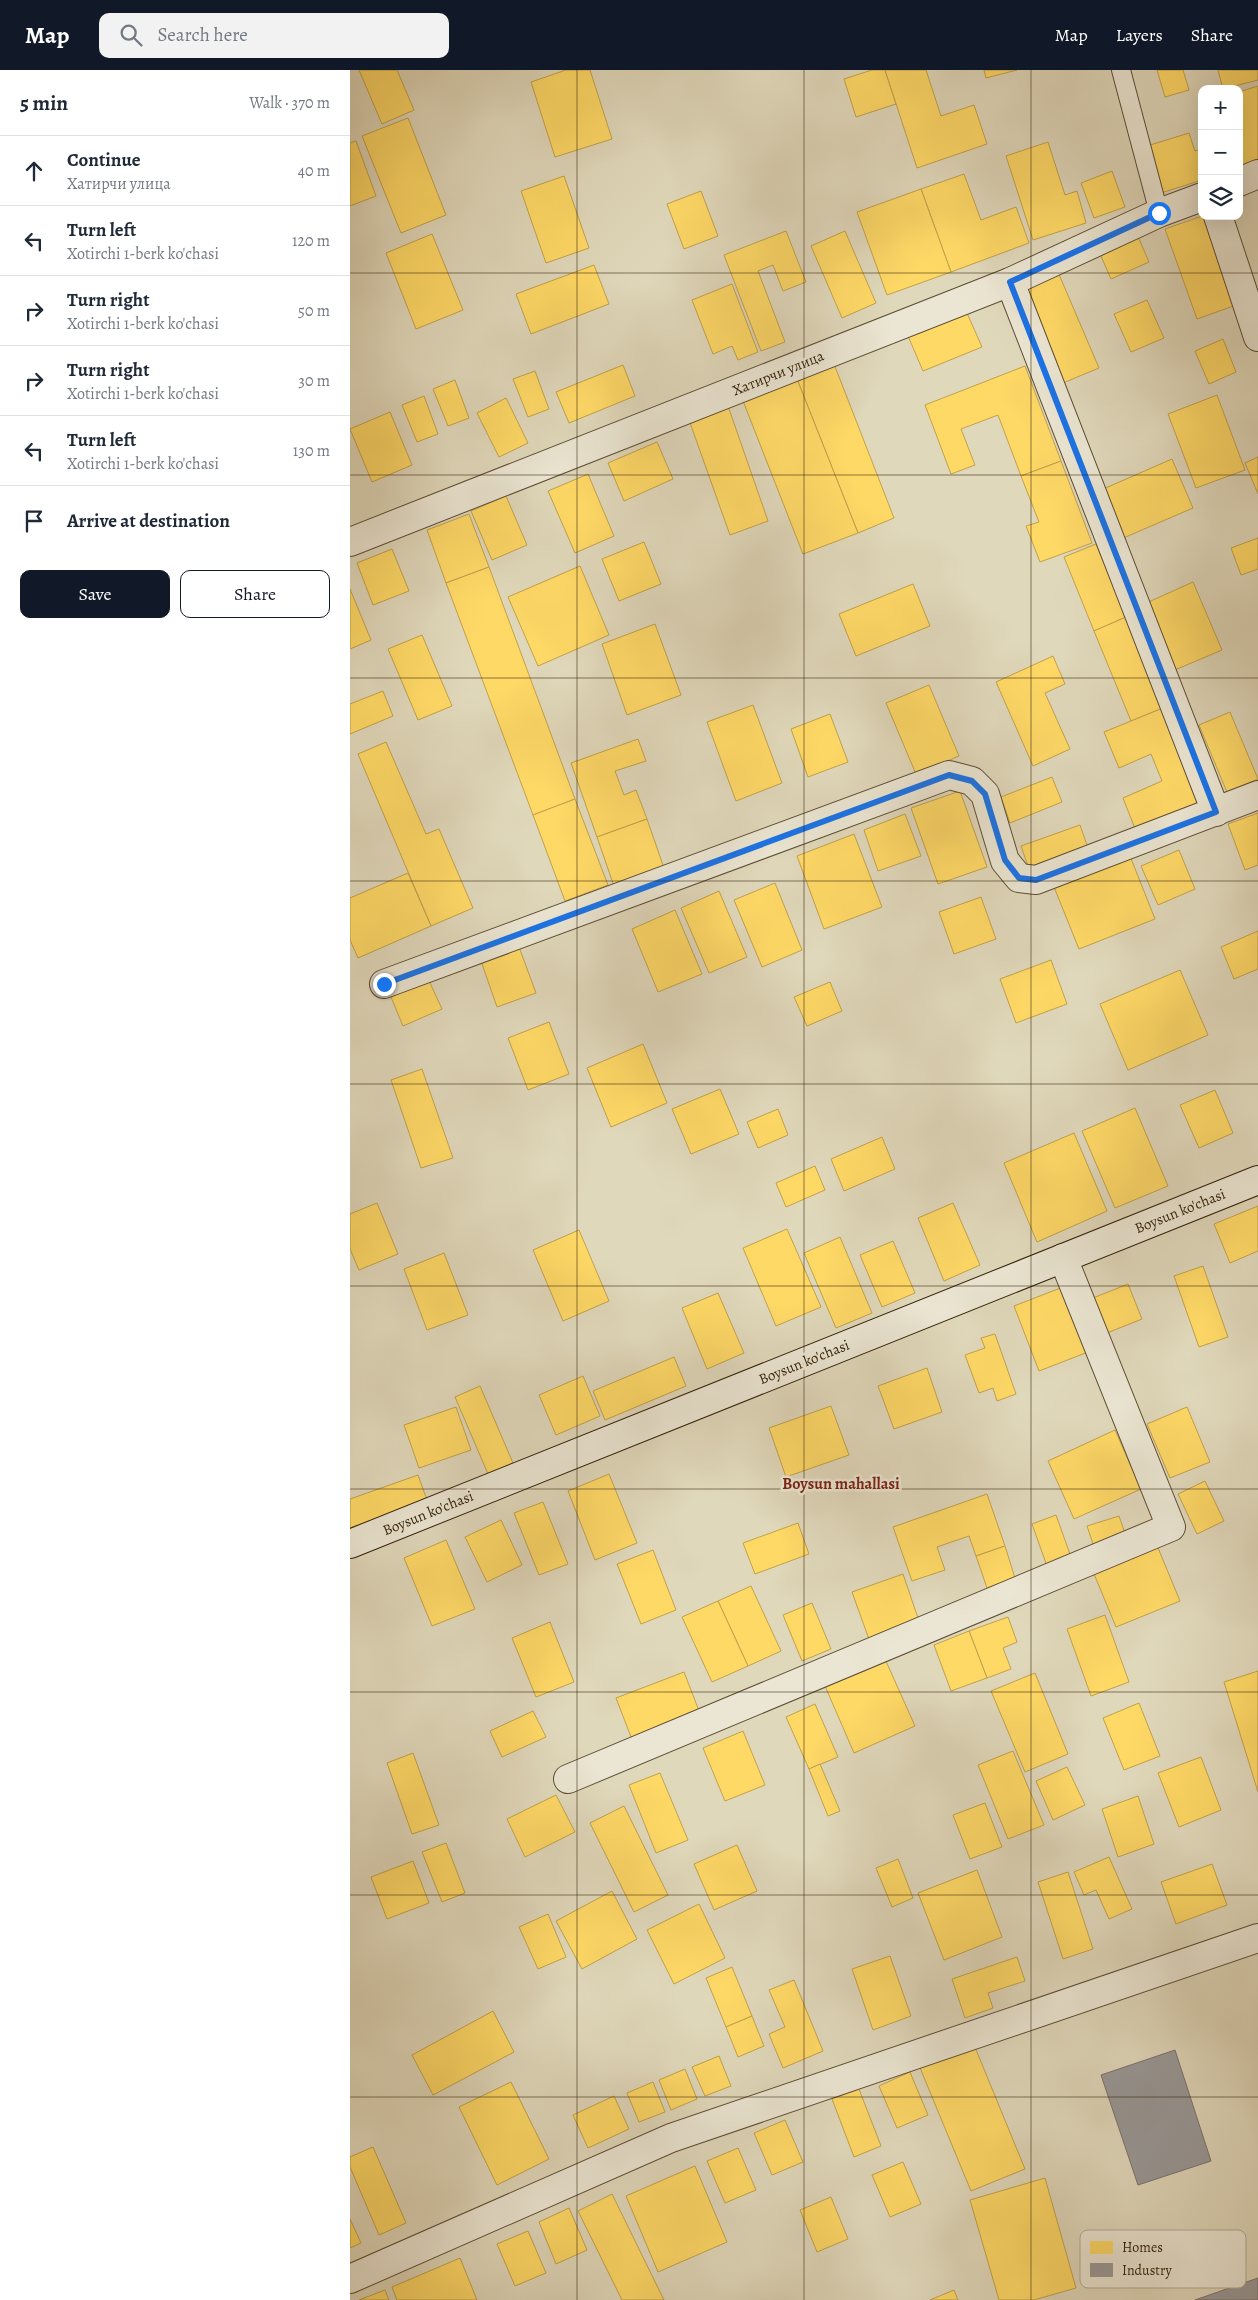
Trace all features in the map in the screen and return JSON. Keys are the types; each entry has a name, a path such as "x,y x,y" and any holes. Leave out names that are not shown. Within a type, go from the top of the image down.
{"street":[{"path":"1243,180 1258,174"},
{"name":"Хатирчи улица","path":"350,542 1010,282 1159,213 1198,198"},
{"path":"1219,220 1258,337"},
{"path":"1010,282 1216,812"},
{"path":"384,984 949,775 972,781 985,794 1005,860 1019,878 1036,880 1258,795"},
{"name":"Boysun ko'chasi","path":"350,1544 1258,1180"},
{"path":"568,1779 1171,1527 1062,1258"},
{"path":"350,2279 671,2138 1258,1938"}],"lane":[{"path":"1121,70 1159,213"}],"building: Homes":[{"path":"359,70 397,70 414,110 382,124"},
{"path":"566,70 590,70 612,139 555,157 531,82"},
{"path":"872,70 885,70 896,104 856,117 844,79"},
{"path":"885,70 926,70 941,116 974,105 987,144 917,168"},
{"path":"984,70 1017,70 986,78"},
{"path":"1157,70 1183,70 1189,90 1165,97"},
{"path":"1218,70 1258,70 1258,80 1239,85 1222,85"},
{"path":"1258,86 1258,163 1243,168 1243,130 1243,91"},
{"path":"408,118 446,215 401,233 362,136"},
{"path":"1189,133 1195,151 1198,150 1198,181 1161,193 1147,146"},
{"path":"356,141 376,196 350,206 350,143"},
{"path":"1048,142 1065,195 1077,191 1086,223 1033,240 1006,156"},
{"path":"1112,171 1125,207 1094,218 1081,183"},
{"path":"964,174 981,220 1016,207 1029,243 951,272 921,189"},
{"path":"564,176 589,248 546,263 521,191"},
{"path":"921,189 951,272 887,295 857,212"},
{"path":"701,191 718,236 684,249 667,204"},
{"path":"1198,217 1198,220 1206,220 1236,305 1197,319 1165,229"},
{"path":"786,231 806,282 783,291 773,265 758,271 785,342 761,351 724,255"},
{"path":"845,231 876,303 842,318 811,246"},
{"path":"1136,232 1149,262 1111,279 1098,249"},
{"path":"432,234 463,310 416,329 386,253"},
{"path":"594,265 609,304 531,334 516,294"},
{"path":"1058,272 1099,368 1063,383 1022,288"},
{"path":"732,284 758,352 738,360 732,346 713,354 692,300"},
{"path":"1147,300 1164,338 1131,352 1114,314"},
{"path":"963,304 982,347 923,371 905,329"},
{"path":"1223,339 1236,372 1209,384 1195,351"},
{"path":"834,364 894,518 858,533 797,379"},
{"path":"623,365 635,396 569,423 556,392"},
{"path":"1025,366 1061,461 1021,476 998,415 961,429 975,465 951,474 925,405"},
{"path":"535,371 549,409 528,417 513,379"},
{"path":"797,379 858,533 803,554 743,401"},
{"path":"455,380 469,418 448,426 433,389"},
{"path":"1217,395 1245,470 1196,488 1168,414"},
{"path":"424,396 438,434 417,442 402,405"},
{"path":"506,398 528,443 499,457 477,413"},
{"path":"728,406 768,521 730,535 689,420"},
{"path":"390,412 412,465 372,482 350,429"},
{"path":"657,442 673,479 624,501 608,463"},
{"path":"1258,457 1258,494 1245,463"},
{"path":"1172,459 1193,508 1121,539 1101,490"},
{"path":"1061,461 1092,543 1040,562 1026,526 1039,522 1021,476"},
{"path":"588,474 614,536 575,553 548,491"},
{"path":"506,496 527,545 492,560 471,511"},
{"path":"469,514 489,567 446,583 427,530"},
{"path":"1258,538 1258,569 1241,575 1231,548"},
{"path":"644,542 661,584 619,601 602,559"},
{"path":"1096,544 1126,617 1094,631 1064,557"},
{"path":"392,549 409,591 373,605 357,563"},
{"path":"580,566 609,635 538,666 508,597"},
{"path":"489,567 575,799 533,815 446,583"},
{"path":"1193,582 1222,650 1170,672 1142,605"},
{"path":"913,584 930,626 856,656 839,614"},
{"path":"350,589 371,640 350,649"},
{"path":"1126,617 1163,708 1131,721 1094,631"},
{"path":"655,624 681,695 627,715 602,644"},
{"path":"422,635 452,706 418,720 388,649"},
{"path":"1053,656 1065,684 1045,693 1070,749 1033,766 996,682"},
{"path":"929,685 959,756 916,774 886,703"},
{"path":"383,691 393,716 350,734 350,704"},
{"path":"753,705 782,783 736,801 707,722"},
{"path":"1163,708 1202,804 1136,831 1123,798 1162,781 1151,754 1119,768 1104,732"},
{"path":"1230,712 1258,779 1227,792 1199,725"},
{"path":"830,714 848,762 808,777 791,729"},
{"path":"638,739 646,761 615,771 624,795 636,790 647,819 597,837 571,763"},
{"path":"386,742 426,834 439,829 473,908 431,926 358,754"},
{"path":"1052,777 1062,802 1010,823 1001,797"},
{"path":"960,791 987,867 938,884 911,808"},
{"path":"575,799 608,885 565,901 533,815"},
{"path":"1258,813 1258,865 1245,870 1228,824"},
{"path":"905,814 921,856 878,871 864,830"},
{"path":"647,819 666,874 616,892 597,837"},
{"path":"1080,825 1088,848 1029,869 1021,846"},
{"path":"854,834 882,907 824,929 797,856"},
{"path":"1179,850 1195,889 1158,905 1141,866"},
{"path":"1130,856 1155,919 1079,949 1054,887"},
{"path":"408,873 431,926 358,958 350,940 350,898"},
{"path":"775,883 802,950 762,967 734,900"},
{"path":"719,891 747,957 709,973 681,908"},
{"path":"981,897 996,939 954,954 939,912"},
{"path":"675,910 702,974 658,992 632,929"},
{"path":"1258,931 1258,969 1234,979 1221,947"},
{"path":"519,947 536,993 497,1007 481,961"},
{"path":"1051,960 1067,1004 1016,1023 1000,979"},
{"path":"1180,970 1208,1035 1128,1070 1100,1004"},
{"path":"426,974 442,1009 403,1026 388,990"},
{"path":"830,982 842,1011 807,1026 794,997"},
{"path":"549,1022 569,1074 528,1090 508,1038"},
{"path":"643,1044 667,1103 611,1127 587,1068"},
{"path":"422,1069 453,1158 421,1168 391,1080"},
{"path":"720,1089 739,1134 691,1154 672,1109"},
{"path":"1215,1090 1233,1133 1199,1148 1180,1105"},
{"path":"1135,1108 1168,1186 1115,1208 1082,1131"},
{"path":"778,1109 788,1135 758,1148 747,1122"},
{"path":"1074,1133 1107,1211 1037,1242 1004,1163"},
{"path":"882,1137 895,1169 844,1191 831,1159"},
{"path":"815,1166 825,1190 786,1207 776,1183"},
{"path":"377,1203 398,1254 359,1270 350,1249 350,1214"},
{"path":"953,1203 980,1265 944,1281 918,1218"},
{"path":"1258,1206 1258,1251 1230,1263 1214,1224"},
{"path":"787,1229 821,1307 776,1326 743,1248"},
{"path":"579,1230 609,1301 563,1321 533,1250"},
{"path":"840,1237 872,1313 836,1328 804,1253"},
{"path":"893,1241 915,1293 882,1307 860,1255"},
{"path":"444,1253 468,1315 427,1330 404,1269"},
{"path":"1203,1266 1228,1337 1199,1347 1174,1276"},
{"path":"1128,1284 1142,1319 1102,1335 1088,1300"},
{"path":"1063,1287 1088,1352 1039,1371 1014,1306"},
{"path":"718,1293 744,1353 707,1369 682,1308"},
{"path":"995,1334 1016,1394 997,1401 993,1388 979,1393 965,1355 985,1348 981,1338"},
{"path":"674,1357 686,1386 605,1420 593,1391"},
{"path":"927,1368 942,1412 894,1429 878,1386"},
{"path":"583,1376 600,1416 556,1435 539,1395"},
{"path":"480,1386 513,1463 488,1474 455,1397"},
{"path":"831,1406 849,1455 786,1477 769,1428"},
{"path":"456,1407 471,1450 419,1468 404,1425"},
{"path":"1187,1407 1210,1462 1170,1478 1147,1424"},
{"path":"1115,1430 1141,1489 1074,1519 1048,1461"},
{"path":"609,1474 637,1543 595,1560 568,1491"},
{"path":"418,1475 427,1500 350,1528 350,1499"},
{"path":"1205,1481 1224,1521 1197,1534 1178,1494"},
{"path":"987,1494 1005,1546 976,1556 969,1536 937,1547 945,1570 912,1581 893,1527"},
{"path":"543,1502 568,1564 539,1575 514,1513"},
{"path":"1056,1515 1071,1557 1047,1566 1032,1524"},
{"path":"1119,1516 1127,1539 1095,1550 1087,1526"},
{"path":"501,1520 522,1565 487,1582 465,1537"},
{"path":"798,1523 809,1554 755,1574 743,1543"},
{"path":"446,1540 475,1609 432,1626 404,1558"},
{"path":"1156,1543 1180,1601 1116,1627 1092,1569"},
{"path":"1005,1546 1015,1578 987,1588 976,1556"},
{"path":"653,1550 676,1610 641,1624 617,1564"},
{"path":"903,1574 920,1624 870,1642 852,1592"},
{"path":"751,1586 781,1651 748,1666 718,1601"},
{"path":"718,1601 748,1666 712,1682 682,1617"},
{"path":"812,1603 831,1649 802,1661 783,1615"},
{"path":"1105,1615 1129,1682 1091,1696 1067,1629"},
{"path":"1008,1617 1017,1642 1003,1648 1011,1669 987,1678 969,1631"},
{"path":"550,1622 574,1682 536,1697 512,1638"},
{"path":"969,1631 987,1678 951,1691 934,1645"},
{"path":"885,1659 915,1726 854,1753 825,1686"},
{"path":"1258,1671 1258,1792 1224,1682"},
{"path":"684,1672 701,1716 633,1742 616,1698"},
{"path":"1035,1673 1068,1754 1025,1772 991,1691"},
{"path":"1139,1703 1160,1756 1124,1770 1103,1718"},
{"path":"815,1704 838,1757 809,1769 786,1717"},
{"path":"533,1711 546,1737 502,1757 490,1731"},
{"path":"743,1731 765,1785 725,1801 703,1748"},
{"path":"1013,1751 1044,1825 1008,1839 978,1765"},
{"path":"413,1753 439,1825 412,1834 387,1763"},
{"path":"1201,1757 1221,1810 1179,1827 1158,1773"},
{"path":"820,1764 840,1811 828,1816 809,1769"},
{"path":"1067,1767 1085,1805 1053,1820 1036,1781"},
{"path":"660,1773 688,1840 656,1853 629,1785"},
{"path":"556,1795 575,1832 525,1857 507,1819"},
{"path":"1138,1796 1154,1844 1118,1857 1102,1809"},
{"path":"985,1803 1002,1847 970,1859 953,1815"},
{"path":"624,1806 668,1895 634,1912 590,1823"},
{"path":"446,1843 465,1893 442,1902 422,1852"},
{"path":"737,1845 757,1891 714,1910 694,1864"},
{"path":"1109,1857 1132,1909 1109,1919 1096,1890 1084,1895 1074,1872"},
{"path":"898,1859 913,1898 892,1907 876,1868"},
{"path":"413,1861 429,1903 387,1919 371,1877"},
{"path":"1212,1864 1227,1905 1176,1924 1161,1882"},
{"path":"977,1870 1002,1937 944,1960 918,1893"},
{"path":"1068,1872 1093,1949 1063,1959 1038,1882"},
{"path":"612,1891 637,1939 582,1969 556,1921"},
{"path":"699,1904 725,1958 674,1984 647,1930"},
{"path":"548,1914 566,1957 538,1969 519,1927"},
{"path":"890,1956 911,2016 873,2030 852,1969"},
{"path":"1017,1957 1025,1981 988,1993 993,2008 965,2018 952,1979"},
{"path":"732,1967 752,2016 726,2027 706,1978"},
{"path":"794,1980 823,2051 783,2068 769,2034 785,2027 769,1990"},
{"path":"493,2011 514,2052 433,2095 412,2055"},
{"path":"752,2016 764,2046 738,2057 726,2027"},
{"path":"972,2040 1025,2169 971,2191 918,2063"},
{"path":"719,2056 731,2086 705,2096 692,2067"},
{"path":"685,2069 697,2099 671,2110 659,2080"},
{"path":"910,2072 928,2115 897,2128 879,2086"},
{"path":"511,2082 549,2159 497,2185 459,2107"},
{"path":"653,2082 665,2112 639,2122 627,2093"},
{"path":"859,2089 881,2146 854,2157 832,2099"},
{"path":"614,2096 629,2129 588,2148 573,2115"},
{"path":"785,2120 803,2162 772,2175 754,2133"},
{"path":"373,2147 406,2223 379,2235 350,2167 350,2157"},
{"path":"738,2148 756,2190 725,2203 707,2161"},
{"path":"903,2162 921,2204 890,2217 872,2175"},
{"path":"695,2166 727,2242 658,2272 626,2196"},
{"path":"1045,2178 1076,2288 1034,2300 999,2300 970,2200"},
{"path":"612,2194 664,2300 622,2300 578,2211"},
{"path":"831,2197 848,2239 817,2252 800,2210"},
{"path":"569,2208 587,2250 556,2264 539,2222"},
{"path":"350,2219 361,2243 350,2248"},
{"path":"528,2231 546,2273 515,2286 497,2244"},
{"path":"460,2258 477,2300 397,2300 392,2287"},
{"path":"385,2290 389,2300 359,2300"},
{"path":"954,2290 958,2300 930,2300"}],"building: Industry":[{"path":"1175,2050 1211,2161 1138,2185 1101,2075"},
{"path":"1258,2278 1258,2300 1195,2300 1229,2288 1246,2288 1246,2282"}],"district":[{"name":"Boysun mahallasi","path":"841,1483"}],"route":[{"path":"384,984 949,775 972,781 985,794 1005,860 1019,878 1036,880 1216,812 1010,282 1159,213"}]}
